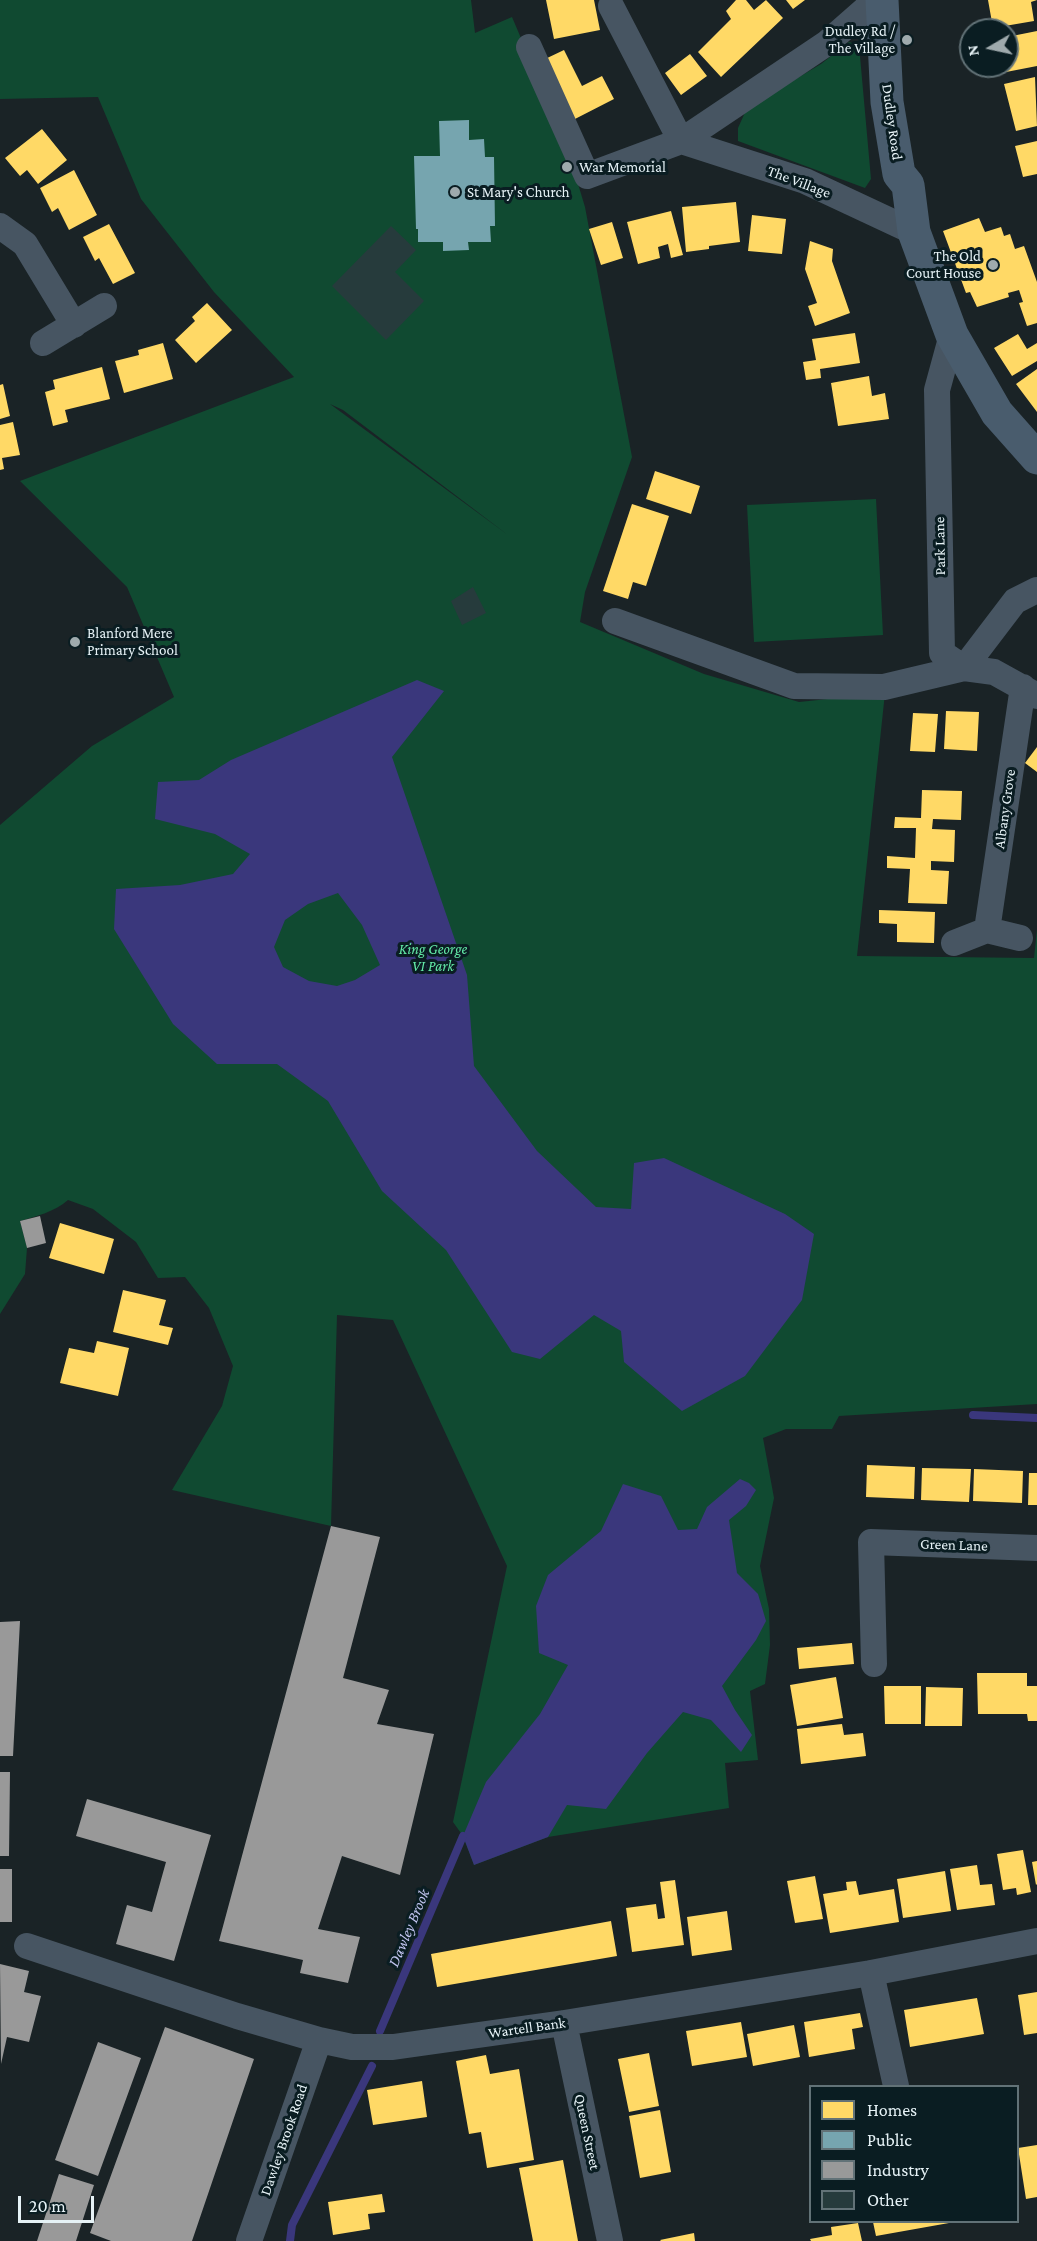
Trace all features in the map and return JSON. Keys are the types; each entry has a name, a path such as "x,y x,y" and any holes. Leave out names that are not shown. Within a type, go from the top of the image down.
{"main road":[{"name":"Dudley Road","path":"882,0 887,102 898,174 908,185 914,232 952,335 997,413 1037,458"}],"street":[{"path":"529,47 587,176 681,141 826,43 876,0"},
{"path":"611,6 681,141"},
{"name":"The Village","path":"681,141 805,181 914,232"},
{"path":"0,226 25,244 74,325"},
{"path":"43,343 104,306"},
{"name":"Park Lane","path":"952,335 937,390 942,653 964,668"},
{"path":"964,668 1016,601 1037,590"},
{"path":"615,621 794,686 884,687 964,668 994,672 1030,692"},
{"name":"Albany Grove","path":"987,930 1030,692"},
{"path":"954,943 987,930 1020,938"},
{"name":"Green Lane","path":"874,1664 871,1542 1037,1548"},
{"name":"Wartell Bank","path":"27,1946 237,2016 319,2040 352,2047 393,2047 564,2023 871,1973 1037,1941"},
{"path":"871,1973 896,2085"},
{"name":"Queen Street","path":"564,2023 610,2241"},
{"name":"Dawley Brook Road","path":"249,2241 319,2040"}],"green space":[{"name":"King George VI Park","path":"0,0 471,0 475,33 512,17 566,144 585,207 632,457 585,592 580,622 704,674 799,702 885,693 857,956 1034,958 1037,929 1037,1404 839,1416 832,1429 786,1429 763,1438 774,1498 760,1566 769,1609 770,1645 765,1684 750,1691 758,1760 725,1763 729,1808 548,1837 474,1865 463,1836 453,1822 507,1566 393,1320 337,1315 331,1526 172,1490 222,1406 233,1366 209,1308 185,1277 158,1278 136,1242 93,1209 68,1200 51,1211 20,1221 27,1248 25,1274 0,1314 0,825 92,746 174,697 127,587 20,481 294,377 214,292 141,199 98,97 0,99","holes":["330,404 343,410 508,535"]},
{"path":"849,42 859,45 871,179 865,188 738,141 738,128 747,108 821,64"},
{"path":"876,499 883,635 754,642 747,505"}],"shaded area":[{"path":"417,680 444,691 392,757 467,975 474,1066 537,1151 596,1207 631,1209 634,1163 664,1158 785,1214 814,1234 802,1300 745,1376 682,1411 624,1362 621,1331 594,1315 540,1359 512,1352 446,1250 382,1191 328,1101 277,1064 217,1064 173,1024 114,929 116,889 180,885 233,874 250,854 215,834 155,819 158,782 199,780 231,760","holes":["338,893 362,925 380,965 355,980 337,986 309,981 283,967 274,947 285,920 308,904"]},
{"path":"740,1479 749,1483 756,1490 746,1506 729,1520 737,1573 758,1594 766,1621 756,1640 722,1686 752,1735 741,1752 711,1720 683,1712 647,1753 606,1809 567,1805 548,1837 474,1865 463,1836 486,1782 540,1714 568,1665 539,1653 536,1606 548,1575 601,1531 623,1484 661,1496 678,1530 697,1529 707,1507"}],"building: Homes":[{"path":"546,0 594,0 600,30 554,39"},
{"path":"736,0 746,0 754,10 766,0 783,18 721,77 698,52 731,19 726,11"},
{"path":"786,0 805,0 793,9"},
{"path":"988,0 1037,0 1031,2 1034,21 1019,24 1019,18 991,18"},
{"path":"1037,31 1037,66 1019,70 1019,35"},
{"path":"564,50 582,86 602,76 614,99 573,120 543,60"},
{"path":"690,54 707,76 681,95 665,73"},
{"path":"1035,77 1037,126 1016,131 1004,84"},
{"path":"42,129 67,160 38,184 27,170 20,176 5,158"},
{"path":"1037,141 1037,174 1023,177 1015,146"},
{"path":"74,170 97,215 69,230 58,208 52,212 40,188"},
{"path":"736,202 740,242 686,252 682,207"},
{"path":"671,211 683,255 671,258 668,244 658,247 660,258 638,264 627,222"},
{"path":"752,215 786,219 782,254 748,251"},
{"name":"The Old Court House","path":"979,218 985,232 1001,227 1004,236 1010,234 1015,249 1024,246 1037,282 1037,323 1027,326 1019,303 1023,302 1019,290 1008,293 1009,297 977,307 970,292 966,293 943,231"},
{"path":"612,222 623,258 601,265 589,229"},
{"path":"109,224 135,273 113,284 99,258 95,261 83,237"},
{"path":"810,241 833,249 832,261 850,313 815,326 808,306 817,303 805,269"},
{"path":"207,303 232,330 196,363 175,340 195,321 192,317"},
{"path":"855,333 860,363 820,369 821,378 806,380 803,362 816,360 812,339"},
{"path":"1018,334 1027,349 1037,343 1037,361 1012,376 994,348"},
{"path":"163,343 173,379 124,393 115,361 139,355 138,350"},
{"path":"102,367 110,399 65,410 68,422 53,426 45,392 55,389 53,380"},
{"path":"1037,369 1037,412 1016,384"},
{"path":"869,376 872,396 885,393 889,419 838,426 831,383"},
{"path":"3,384 10,416 0,419 0,385"},
{"path":"13,422 20,455 2,458 4,469 0,470 0,425"},
{"path":"655,471 700,486 691,514 646,499"},
{"path":"632,504 669,516 646,586 633,582 628,599 603,591"},
{"path":"946,711 979,712 977,751 944,749"},
{"path":"913,713 938,714 935,752 910,751"},
{"path":"1037,747 1037,772 1025,763"},
{"path":"922,790 962,791 961,820 933,819 932,829 955,830 954,862 931,861 931,870 949,871 947,904 908,903 910,869 887,868 887,856 915,858 916,828 894,828 895,817 921,818"},
{"path":"879,910 935,912 934,943 897,942 897,924 879,923"},
{"path":"60,1223 114,1239 104,1274 49,1258"},
{"path":"123,1290 166,1300 159,1325 173,1328 168,1345 113,1332"},
{"path":"97,1341 129,1348 118,1396 60,1383 69,1348 94,1353"},
{"path":"867,1465 915,1467 914,1499 866,1497"},
{"path":"922,1468 971,1469 969,1502 921,1500"},
{"path":"974,1469 1023,1471 1022,1503 973,1501"},
{"path":"1029,1473 1037,1473 1037,1505 1028,1505"},
{"path":"852,1643 854,1664 799,1669 797,1648"},
{"path":"977,1673 1027,1673 1027,1686 1037,1686 1037,1721 1028,1721 1027,1714 978,1714"},
{"path":"836,1677 843,1718 797,1726 790,1685"},
{"path":"884,1686 921,1686 921,1724 885,1724"},
{"path":"926,1687 963,1688 962,1726 925,1726"},
{"path":"842,1724 844,1735 863,1733 866,1756 801,1764 797,1729"},
{"path":"1023,1850 1031,1892 1017,1895 1016,1888 1003,1890 997,1854"},
{"path":"1037,1861 1037,1884 1036,1885 1032,1862"},
{"path":"977,1865 980,1885 992,1884 995,1905 957,1910 950,1869"},
{"path":"945,1871 951,1911 903,1918 897,1879"},
{"path":"815,1876 823,1919 795,1923 787,1881"},
{"path":"675,1880 684,1945 632,1952 626,1908 656,1904 658,1919 665,1918 660,1882"},
{"path":"856,1881 859,1895 894,1889 899,1922 830,1933 823,1894 847,1890 846,1882"},
{"path":"727,1911 732,1950 692,1956 687,1917"},
{"path":"611,1921 617,1956 437,1987 431,1954"},
{"path":"1037,1992 1037,2033 1024,2035 1018,1995"},
{"path":"977,1998 984,2034 910,2047 904,2010"},
{"path":"860,2013 863,2027 852,2029 855,2049 809,2057 804,2022"},
{"path":"741,2022 747,2057 692,2066 686,2031"},
{"path":"794,2025 800,2057 753,2066 747,2034"},
{"path":"649,2053 659,2106 629,2112 618,2059"},
{"path":"486,2055 490,2074 519,2069 534,2160 487,2168 481,2132 469,2134 456,2061"},
{"path":"422,2081 427,2117 373,2125 367,2090"},
{"path":"660,2110 671,2172 640,2178 629,2116"},
{"path":"1037,2145 1037,2197 1026,2199 1019,2148"},
{"path":"563,2160 578,2241 533,2241 519,2168"},
{"path":"382,2194 385,2212 368,2214 370,2229 333,2235 328,2202"},
{"path":"858,2223 862,2241 811,2241 810,2239 832,2235 831,2227"},
{"path":"873,2223 949,2223 876,2236"},
{"path":"694,2233 695,2241 660,2240"}],"building: Public":[{"name":"St Mary's Church","path":"469,120 469,140 484,139 485,157 494,157 495,226 490,226 491,242 468,242 469,250 443,251 443,242 418,242 414,156 440,156 439,121"}],"building: Industry":[{"path":"40,1216 46,1243 27,1248 20,1221"},
{"path":"331,1526 380,1537 343,1678 389,1690 377,1724 434,1734 400,1875 342,1856 318,1929 360,1937 348,1983 300,1973 303,1960 219,1941"},
{"path":"20,1621 13,1756 0,1756 0,1622"},
{"path":"0,1772 10,1772 9,1856 0,1856"},
{"path":"87,1799 211,1835 174,1961 116,1944 127,1905 152,1912 166,1862 76,1836"},
{"path":"0,1869 12,1869 12,1922 0,1922"},
{"path":"0,1964 29,1971 24,1992 41,1996 29,2042 7,2037 1,2064"},
{"path":"165,2027 254,2059 192,2241 111,2241 90,2233"},
{"path":"98,2042 141,2058 98,2176 55,2160"},
{"path":"59,2174 94,2185 76,2241 37,2241"}],"building: Other":[{"path":"391,226 416,250 395,272 424,301 386,340 332,286"},
{"path":"473,587 486,613 462,625 451,601"}],"waterway":[{"path":"973,1415 1037,1418"},
{"name":"Dawley Brook","path":"380,2031 463,1836"},
{"name":"Dawley Brook","path":"290,2241 292,2225 372,2066"}],"place":[{"name":"Dudley Rd / The Village","path":"907,40"},
{"name":"War Memorial","path":"567,167"},
{"name":"St Mary's Church","path":"455,192"},
{"name":"The Old Court House","path":"993,265"},
{"name":"Blanford Mere Primary School","path":"75,642"}]}
